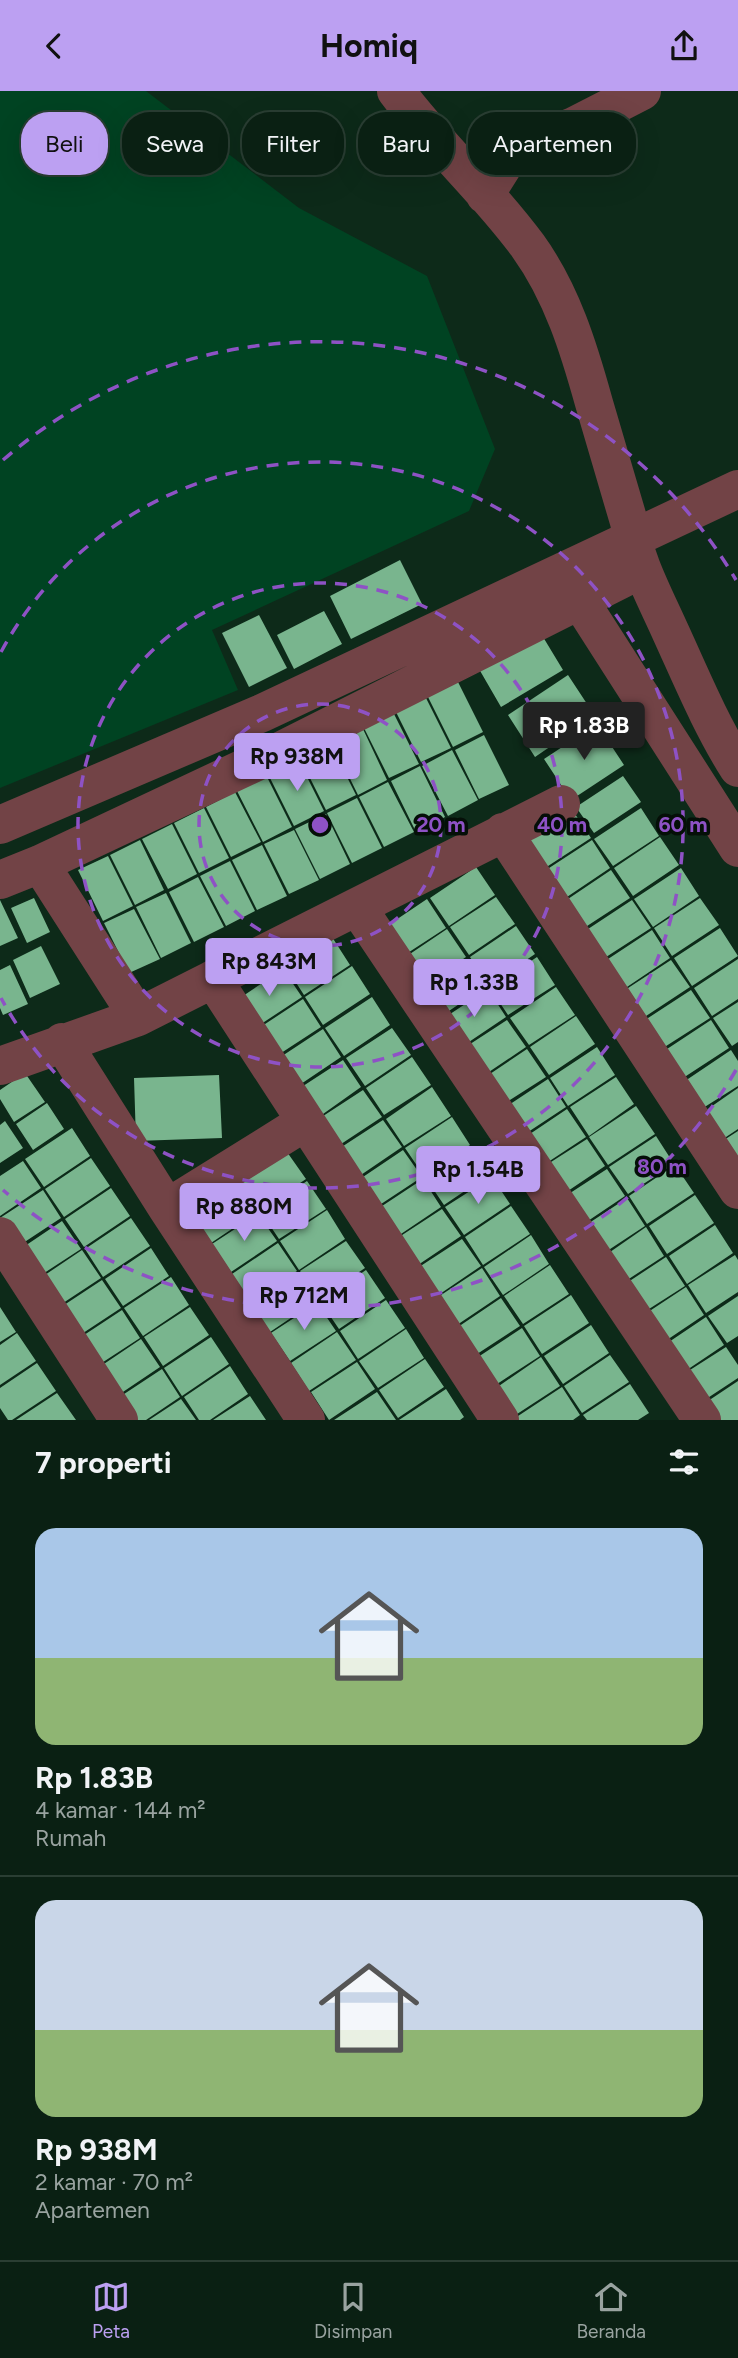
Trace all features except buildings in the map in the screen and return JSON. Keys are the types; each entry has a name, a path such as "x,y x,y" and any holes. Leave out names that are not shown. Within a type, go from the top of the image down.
{"street":[{"path":"396,91 530,247 564,308 580,353 637,554 718,736 738,768"},
{"path":"485,195 506,160 521,147 574,126 642,91"},
{"path":"0,880 40,864 278,752 580,601 637,554 738,489"},
{"path":"0,825 637,554"},
{"path":"580,601 738,848"},
{"path":"262,713 278,752"},
{"path":"0,1066 138,1017 561,804"},
{"path":"503,832 738,1190"},
{"path":"40,864 138,1017"},
{"path":"358,908 702,1420"},
{"path":"213,979 499,1420"},
{"path":"62,1042 306,1420"},
{"path":"167,1208 306,1122"},
{"path":"0,1236 120,1420"}],"shaded area":[{"path":"0,91 146,91 173,112 122,112 122,175 228,175 228,154 242,164 242,175 256,175 299,208 427,276 495,449 469,511 212,630 238,690 0,788"}]}
